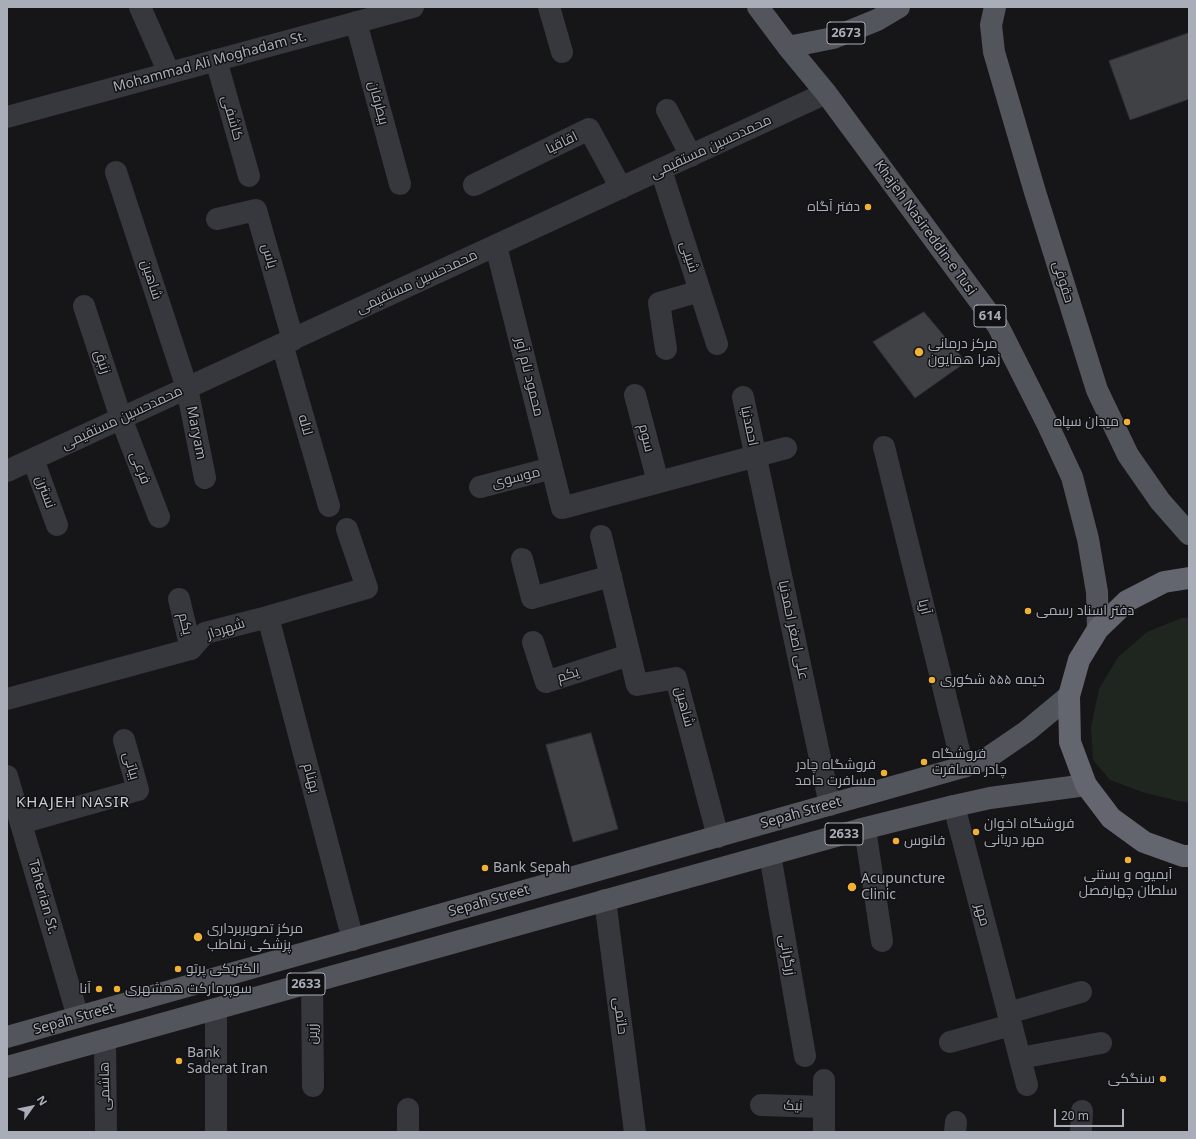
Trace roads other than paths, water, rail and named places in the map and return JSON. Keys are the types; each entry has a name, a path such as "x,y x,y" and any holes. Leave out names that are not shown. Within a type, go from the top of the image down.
{"highway":[{"path":"1189,578 1164,582 1128,601 1098,629 1079,660 1069,696 1070,742 1086,785 1111,818 1144,842 1183,856 1189,856"}],"main road":[{"name":"Khajeh Nasireddin-e Tusi","path":"758,7 788,48 826,93 998,326 1047,423 1072,478 1088,539 1094,569 1097,592 1098,629"},
{"name":"2673","path":"788,48 834,38 877,20 899,7"},
{"name":"حقوقی","path":"996,7 992,25 994,52 1037,200 1096,390 1128,455 1160,501 1189,534"},
{"name":"Sepah Street","path":"7,1037 963,767 986,759 1027,731 1069,696"},
{"name":"Sepah Street","path":"7,1067 865,828 990,798 1086,785"}],"street":[{"path":"140,7 169,73"},
{"name":"Mohammad Ali Moghadam St.","path":"7,117 216,60 362,16 413,7"},
{"path":"549,7 562,52"},
{"name":"بیطرفان","path":"362,16 400,184"},
{"name":"کاشفی","path":"216,60 249,176"},
{"name":"محمدحسین مستقیمی","path":"7,471 826,93"},
{"path":"667,110 691,156"},
{"name":"اقاقیا","path":"474,185 589,129 621,188"},
{"name":"شیبی","path":"661,170 717,344"},
{"name":"شاهین","path":"116,172 187,388"},
{"name":"یاس","path":"218,219 256,210 287,342"},
{"name":"محمود نام آور","path":"496,246 562,508 658,482"},
{"path":"666,349 659,304 700,291"},
{"name":"زنبق","path":"84,306 121,418"},
{"name":"لاله","path":"287,342 329,506"},
{"name":"Maryam","path":"187,388 205,478"},
{"name":"سوم","path":"635,395 658,482"},
{"name":"احمدنیا","path":"743,397 755,456"},
{"name":"فرعی","path":"121,418 159,517"},
{"name":"آریا","path":"884,447 963,767"},
{"path":"658,482 786,448"},
{"name":"علی اصغر احمدنیا","path":"755,456 830,805"},
{"name":"نسترن","path":"33,459 57,525"},
{"name":"موسوی","path":"480,487 552,468"},
{"name":"شهردار","path":"7,699 191,649 205,633 268,617 367,588 347,529"},
{"name":"شاهین","path":"601,536 636,685 676,678 718,837"},
{"path":"522,559 532,598 611,576"},
{"name":"یکم","path":"179,599 191,649"},
{"name":"بهنام","path":"268,617 353,940"},
{"name":"یکم","path":"533,642 546,682 629,654"},
{"name":"بیاتی","path":"21,823 138,790 124,740"},
{"name":"Taherian St.","path":"7,776 78,1017"},
{"name":"مهر","path":"954,806 1027,1085"},
{"path":"865,828 882,941"},
{"name":"زرگرانی","path":"770,855 805,1056"},
{"name":"حاتمی","path":"606,900 635,1132"},
{"name":"زرین","path":"312,982 313,1086"},
{"path":"950,1042 1081,992"},
{"path":"216,1009 216,1132"},
{"name":"هاشمی","path":"105,1040 106,1132"},
{"path":"1020,1058 1101,1043"},
{"path":"824,1080 824,1132"},
{"name":"نیک","path":"762,1105 824,1107"},
{"path":"408,1109 408,1132"}],"place":[{"name":"دفتر آگاه","path":"868,207"},
{"name":"مرکز درمانی زهرا همایون","path":"919,352"},
{"name":"میدان سپاه","path":"1127,422"},
{"name":"دفتر اسناد رسمی","path":"1028,611"},
{"name":"خیمه ۵۵۵ شکوری","path":"932,680"},
{"name":"فروشگاه چادر مسافرت","path":"924,762"},
{"name":"فروشگاه چادر مسافرت حامد","path":"884,773"},
{"name":"فروشگاه اخوان مهر دریانی","path":"976,832"},
{"name":"فانوس","path":"896,841"},
{"name":"آبمیوه و بستنی سلطان چهارفصل","path":"1128,860"},
{"name":"Bank Sepah","path":"485,868"},
{"name":"Acupuncture Clinic","path":"852,887"},
{"name":"مرکز تصویربرداری پزشکی نماطب","path":"198,937"},
{"name":"الکتریکی پرتو","path":"178,969"},
{"name":"آنا","path":"99,989"},
{"name":"سوپرمارکت همشهری","path":"117,989"},
{"name":"Bank Saderat Iran","path":"179,1061"},
{"name":"سنگکی","path":"1163,1079"}],"district":[{"name":"KHAJEH NASIR","path":"73,803"}]}
